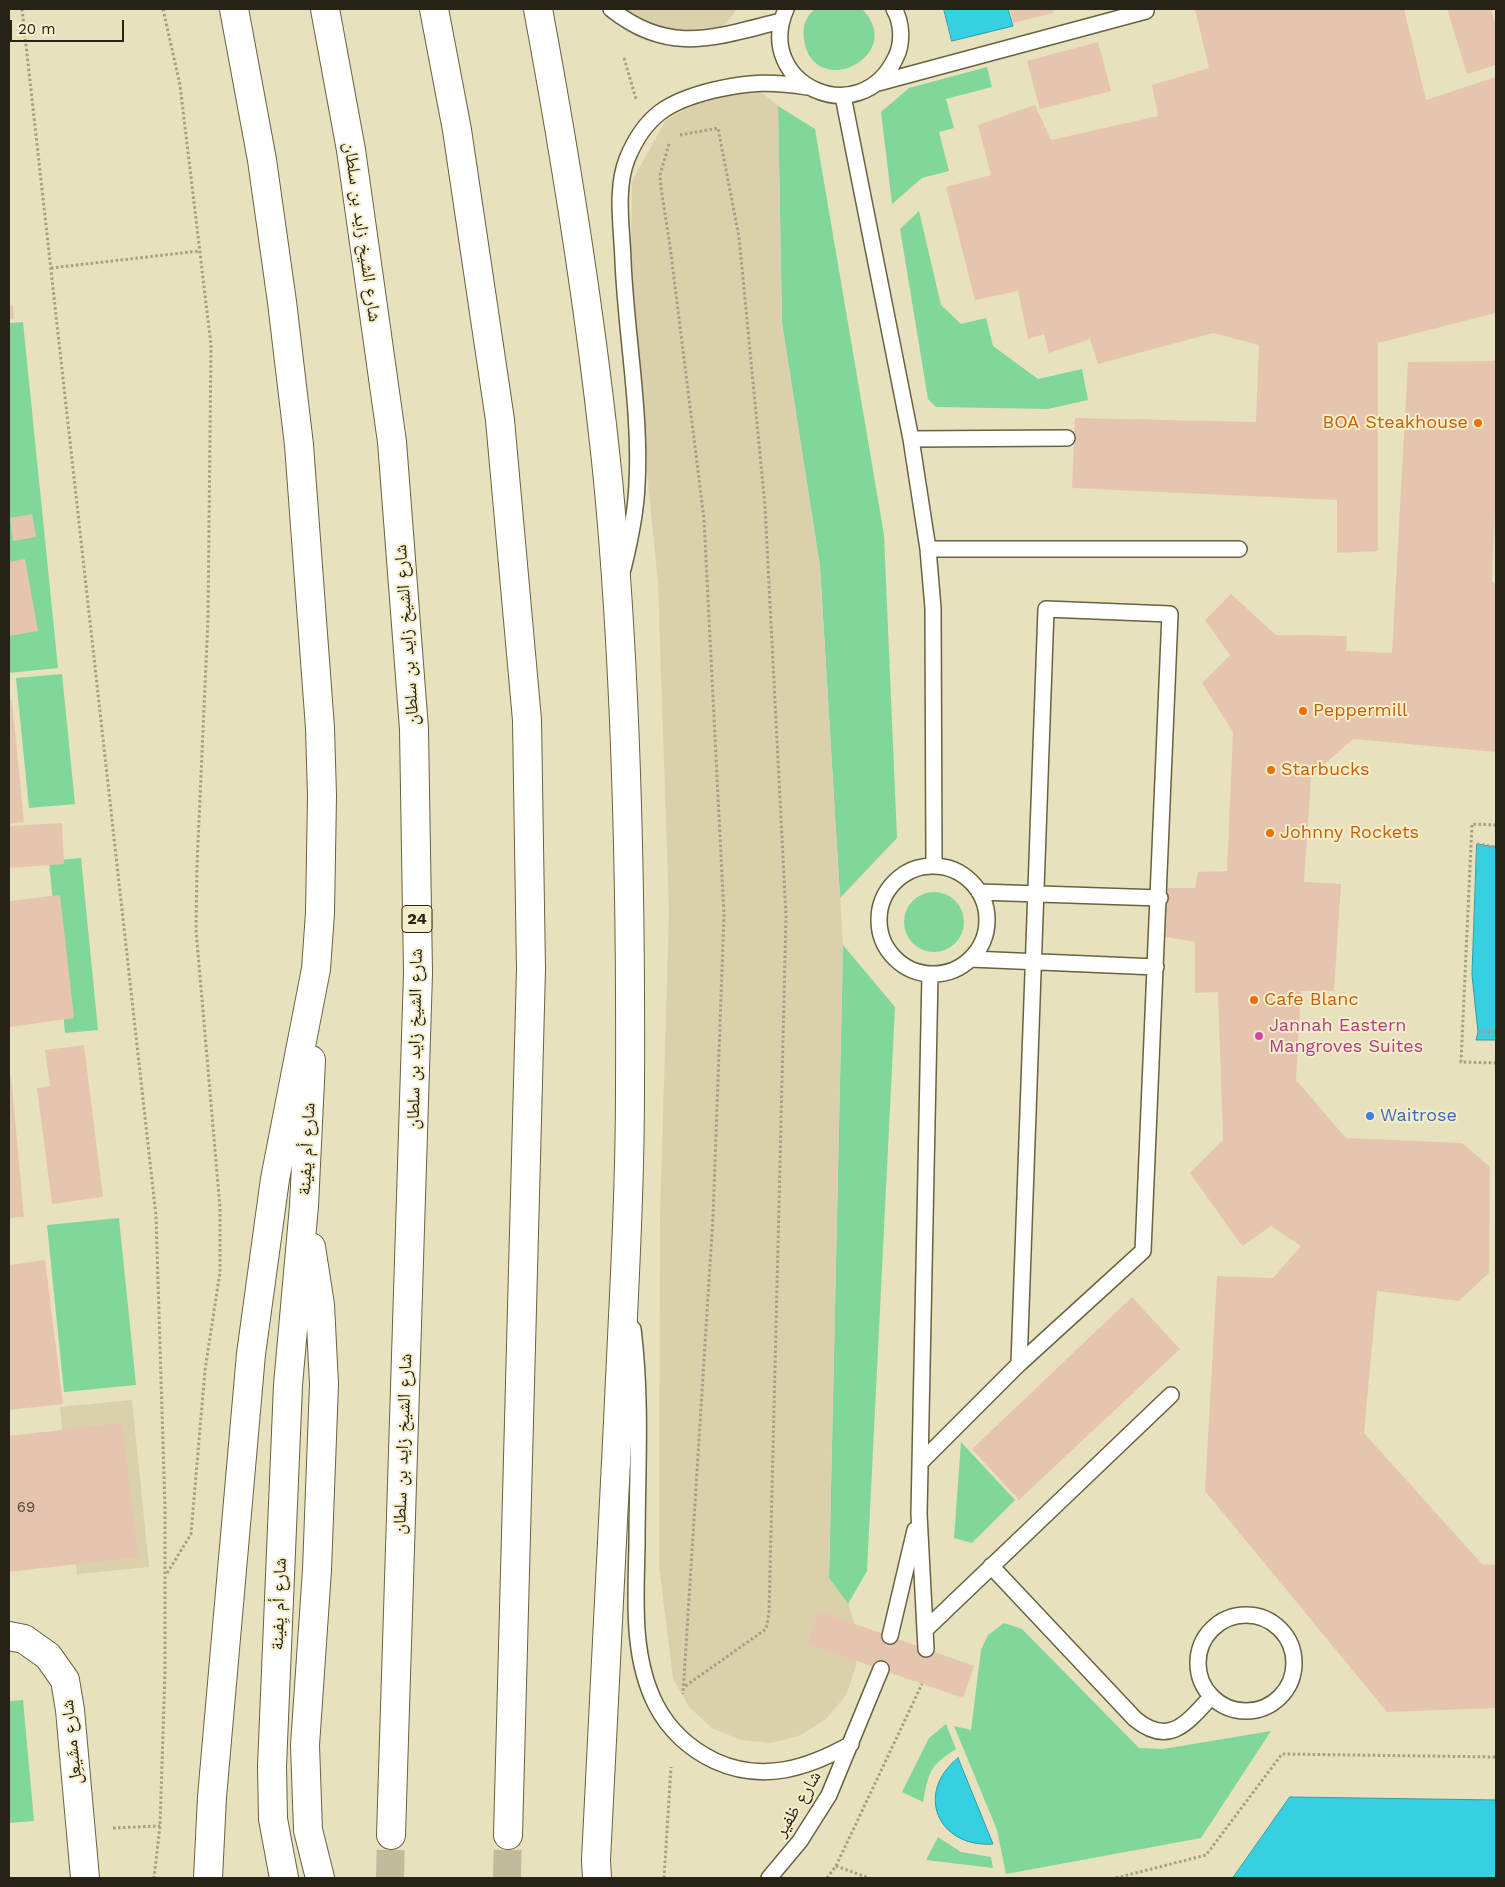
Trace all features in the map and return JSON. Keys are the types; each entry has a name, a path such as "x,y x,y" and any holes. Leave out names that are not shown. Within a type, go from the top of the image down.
{"main road":[{"path":"208,1878 212,1797 251,1354 275,1179 316,969 320,913 322,796 320,728 299,445 282,302 262,160 234,9"},
{"name":"شارع الشيخ زايد بن سلطان","path":"325,9 351,150 392,442 414,729 418,973 392,1836"},
{"path":"434,9 457,130 500,420 527,720 530,969 508,1835"},
{"path":"538,9 562,143 594,356 608,482 617,598 629,915 630,1090 625,1274 593,1872"},
{"name":"شارع أم يفينة","path":"293,1329 304,1206 316,969"},
{"path":"304,1206 320,1305 324,1384 317,1570 305,1745 308,1830 320,1878"},
{"name":"شارع أم يِفينة","path":"284,1878 273,1819 272,1766 287,1395 293,1329"},
{"name":"شارع مشَيعِل","path":"9,1636 24,1639 48,1656 65,1680 70,1710 85,1878"}],"lane":[{"path":"611,9 643,30 684,40 706,39 784,15 780,41 784,58 794,74 807,87"},
{"path":"878,83 890,69 899,52 901,32 894,9"},
{"path":"617,598 632,534 638,483 636,429 624,294 622,182 626,161 643,129 662,109 674,102 696,94 756,82 785,83 807,87 824,94 842,96 861,92 878,83 1146,11 1145,9"},
{"path":"842,96 911,439 928,549 933,608 934,866"},
{"path":"911,439 1067,438"},
{"path":"928,549 1239,549"},
{"path":"921,1462 1019,1364 1143,1251 1160,898 1170,614 1046,609 1019,1364"},
{"path":"934,866 952,869 967,878 979,892 986,909 986,927 982,944 971,959 956,970 939,975 905,967 892,956 882,941 879,923 881,905 888,890 894,883 900,877 916,868 934,866"},
{"path":"979,892 1160,898"},
{"path":"971,959 1156,966"},
{"path":"926,1649 919,1514 930,974"},
{"path":"625,1274 636,1353 638,1398 636,1628 645,1674 656,1704 674,1731 699,1753 730,1768 758,1773 786,1772 825,1758 851,1744"},
{"path":"926,1629 1171,1395"},
{"path":"890,1636 919,1514"},
{"path":"991,1566 1135,1719 1149,1731 1168,1732 1188,1721 1211,1697"},
{"path":"1238,1615 1254,1615 1269,1620 1281,1630 1290,1643 1294,1658 1293,1674 1287,1689 1276,1701 1262,1709 1247,1712 1231,1709 1211,1697 1199,1676 1198,1659 1201,1644 1210,1630 1223,1620 1238,1615"},
{"name":"شارع ظفير","path":"769,1878 800,1841 829,1795 881,1669"}],"path":[{"path":"22,9 156,1216 166,1671 160,1826 154,1878"},
{"path":"163,9 180,85 211,345 208,619 197,865 196,930 220,1208 220,1272 205,1370 191,1534 165,1575"},
{"path":"624,58 636,100"},
{"path":"664,1878 674,1731 684,1687 713,1217 724,915 704,519 670,246 660,188 660,175 672,136 718,128 739,237 764,506 786,916 769,1614 766,1629 684,1687"},
{"path":"51,268 199,251"},
{"path":"1496,825 1472,824 1461,1062 1496,1063"},
{"path":"1476,844 1496,847"},
{"path":"1478,1032 1496,1032"},
{"path":"827,1878 836,1866 922,1684"},
{"path":"1116,1878 1206,1855 1282,1754 1496,1757"},
{"path":"80,1830 160,1826"},
{"path":"836,1866 869,1878"}],"green space":[{"path":"815,9 862,9 873,26 874,42 866,56 854,65 839,70 824,68 811,58 804,40 803,31 807,19"},
{"path":"987,67 992,87 946,99 954,128 939,132 949,171 922,178 892,204 881,112 909,88"},
{"path":"778,106 815,129 884,535 897,838 840,898 820,567 782,323"},
{"path":"919,211 941,305 961,324 986,318 993,346 1038,379 1082,369 1088,400 1048,409 936,407 928,399 900,229"},
{"path":"23,322 58,668 9,673 9,323"},
{"path":"62,674 75,804 29,808 16,678"},
{"path":"81,858 98,1030 65,1033 49,861"},
{"path":"928,892 940,892 951,897 959,905 964,916 962,934 951,947 940,952 928,952 917,947 909,939 904,928 904,916 909,905 917,897"},
{"path":"843,945 895,1007 867,1571 848,1604 829,1578"},
{"path":"119,1218 136,1385 64,1392 47,1225"},
{"path":"961,1442 1015,1500 972,1543 954,1538"},
{"path":"1004,1623 1022,1629 1139,1748 1163,1749 1271,1731 1201,1838 1006,1874 997,1830 954,1726 971,1730 981,1650 988,1635"},
{"path":"23,1700 34,1821 9,1823 9,1701"},
{"path":"946,1724 956,1749 935,1765 927,1783 923,1802 902,1792 929,1738"},
{"path":"938,1837 961,1852 991,1857 993,1868 926,1860"}],"sand":[{"path":"607,9 737,9 724,25 708,38 696,43 671,45 645,40 633,35 613,19"},
{"path":"754,86 778,106 782,323 820,567 843,945 829,1578 848,1604 858,1634 856,1666 846,1695 826,1719 801,1735 771,1743 740,1740 712,1728 689,1707 673,1679 659,1566 660,1218 669,912 658,583 630,301 632,181 666,120 696,104"},
{"path":"132,1400 149,1567 77,1574 60,1407"}],"water":[{"path":"944,9 1008,9 1013,26 952,41"},
{"path":"1477,844 1496,847 1496,1040 1476,1040 1478,1032 1472,975"},
{"path":"958,1758 993,1844 974,1843 958,1837 946,1828 938,1816 935,1802 937,1787 945,1772"},
{"path":"1290,1797 1496,1800 1496,1878 1233,1878"}],"building":[{"path":"1010,9 1052,9 1053,13 1013,23"},
{"path":"1195,9 1404,9 1426,100 1496,77 1496,313 1378,343 1378,551 1337,553 1337,500 1072,488 1075,418 1256,422 1259,345 1213,333 1098,364 1090,339 1049,353 1044,334 1028,339 1018,291 975,300 946,187 991,175 978,125 1035,105 1051,140 1158,116 1152,85 1209,68"},
{"path":"1447,9 1491,9 1496,26 1496,65 1467,74"},
{"path":"1098,42 1111,91 1040,109 1027,61"},
{"path":"9,306 13,306 14,319 9,320"},
{"name":"Jannah Eastern Mangroves Suites","path":"1496,361 1496,493 1492,581 1496,584 1496,752 1353,739 1311,776 1304,882 1341,884 1334,991 1301,991 1296,1080 1346,1138 1462,1143 1490,1167 1489,1273 1459,1301 1377,1291 1364,1433 1482,1564 1496,1565 1496,1708 1387,1712 1205,1491 1217,1276 1273,1278 1301,1246 1271,1226 1242,1246 1190,1173 1223,1140 1218,992 1195,993 1195,942 1161,936 1162,888 1195,888 1198,872 1227,871 1233,732 1202,683 1230,655 1205,620 1231,594 1276,635 1347,636 1346,651 1392,653 1408,362"},
{"path":"32,514 36,537 13,541 10,518"},
{"path":"25,559 38,631 9,636 9,562"},
{"path":"9,700 12,700 24,822 9,824"},
{"path":"62,823 64,864 9,868 9,826"},
{"path":"60,895 74,1018 9,1027 9,901"},
{"path":"84,1045 103,1197 52,1204 37,1088 50,1086 45,1050"},
{"path":"11,1076 24,1217 9,1218 9,1077"},
{"path":"45,1260 63,1404 9,1410 9,1265"},
{"path":"1132,1297 1180,1349 1019,1500 972,1449"},
{"path":"122,1423 138,1557 9,1572 9,1436"},
{"path":"819,1611 974,1666 963,1698 807,1644"}],"tunnel":[{"path":"390,1878 391,1835"},
{"path":"507,1878 508,1835"}],"place":[{"name":"BOA Steakhouse","path":"1478,423"},
{"name":"Peppermill","path":"1303,711"},
{"name":"Starbucks","path":"1271,770"},
{"name":"Johnny Rockets","path":"1270,833"},
{"name":"Cafe Blanc","path":"1254,1000"},
{"name":"Jannah Eastern Mangroves Suites","path":"1259,1036"},
{"name":"Waitrose","path":"1370,1116"}]}
